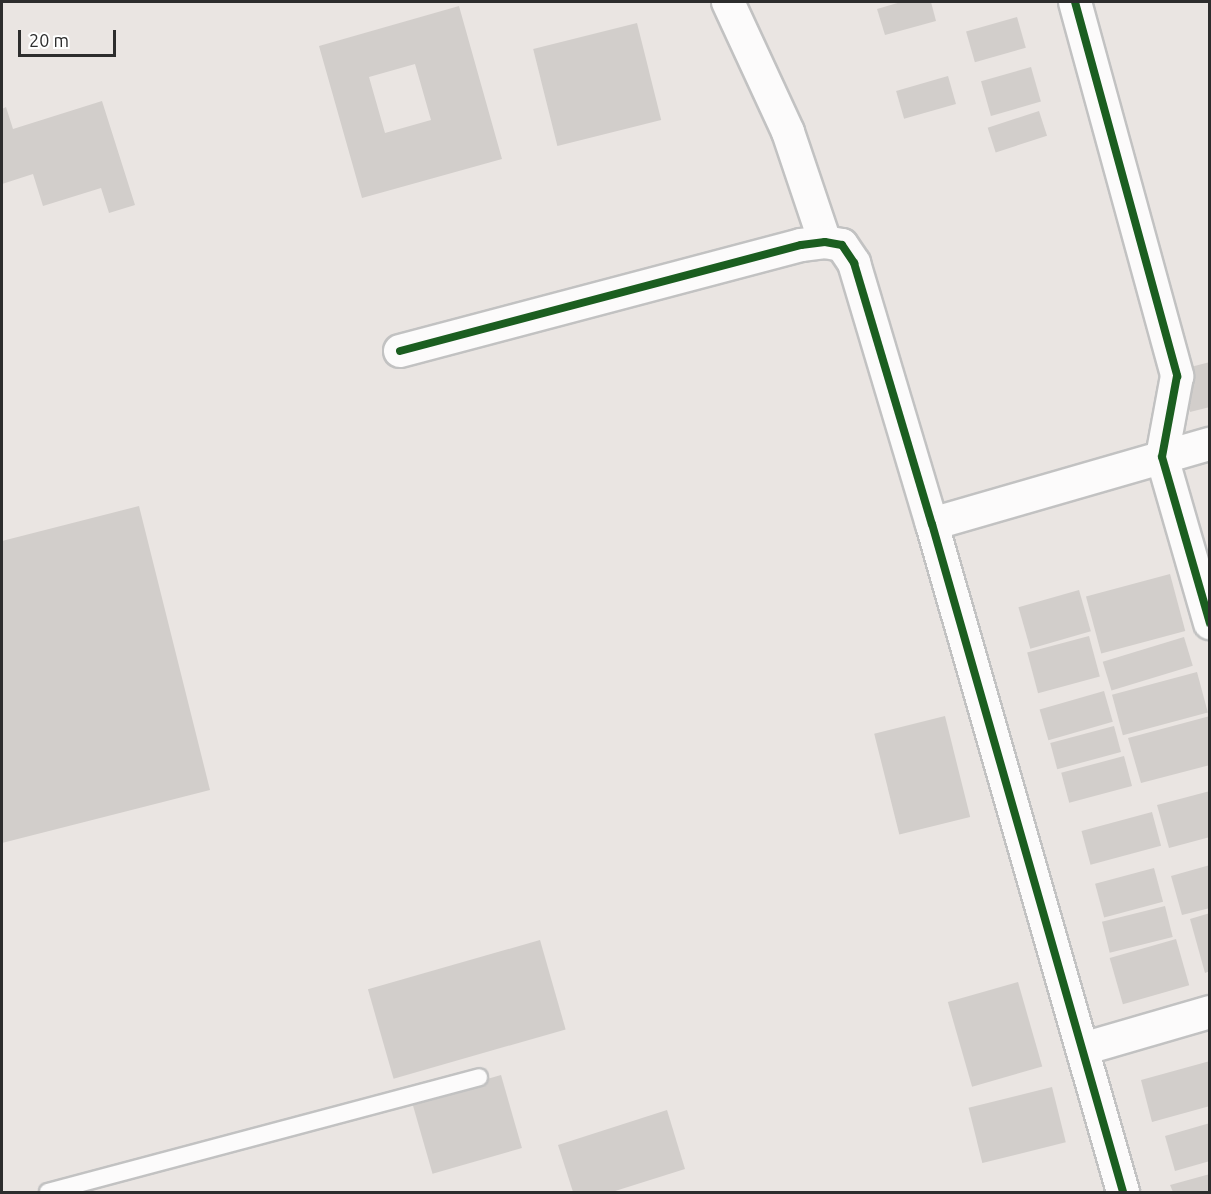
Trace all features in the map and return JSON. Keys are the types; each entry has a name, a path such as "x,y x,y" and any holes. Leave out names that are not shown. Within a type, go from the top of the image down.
{"street":[{"path":"728,2 788,132 825,242"},
{"path":"1075,2 1177,376 1162,457 1198,542 1209,623"},
{"path":"400,351 801,245 825,242 842,245 854,263 932,524 1123,1192"},
{"path":"932,524 1209,444"},
{"path":"1083,1049 1209,1012"}],"lane":[{"path":"48,1192 479,1077"}],"building":[{"path":"901,2 931,2 936,21 885,35 877,9"},
{"path":"459,6 502,159 362,198 319,46","holes":["415,64 431,120 385,133 369,77"]},
{"path":"1017,17 1026,48 975,62 966,32"},
{"path":"637,23 661,120 557,146 533,49"},
{"path":"1031,67 1041,102 991,116 981,81"},
{"path":"948,76 956,104 904,119 896,91"},
{"path":"102,101 135,205 109,213 101,188 43,206 33,174 2,184 2,109 6,107 13,129"},
{"path":"1039,111 1047,136 996,152 988,128"},
{"path":"1210,362 1210,407 1190,412 1179,370"},
{"path":"139,506 210,790 2,843 2,541"},
{"path":"1170,574 1185,631 1101,654 1086,597"},
{"path":"1079,590 1091,631 1030,649 1018,607"},
{"path":"1089,636 1100,677 1038,693 1027,653"},
{"path":"1184,637 1193,666 1111,691 1103,662"},
{"path":"1197,672 1208,713 1123,735 1112,695"},
{"path":"1104,691 1113,722 1048,740 1040,709"},
{"path":"945,716 970,817 899,835 874,734"},
{"path":"1210,716 1210,765 1141,783 1128,738"},
{"path":"1114,726 1121,752 1057,769 1050,743"},
{"path":"1124,756 1132,786 1069,803 1061,773"},
{"path":"1210,791 1210,837 1169,848 1157,805"},
{"path":"1152,812 1161,846 1091,865 1081,831"},
{"path":"1210,865 1210,908 1182,915 1171,876"},
{"path":"1154,868 1163,902 1104,918 1095,884"},
{"path":"1165,906 1173,937 1110,953 1102,922"},
{"path":"1210,913 1210,971 1205,973 1190,919"},
{"path":"1176,939 1189,985 1123,1004 1110,958"},
{"path":"540,940 566,1029 394,1079 368,989"},
{"path":"1018,982 1042,1067 972,1087 948,1002"},
{"path":"1210,1061 1210,1106 1152,1122 1141,1080"},
{"path":"501,1075 522,1148 433,1174 412,1101"},
{"path":"1052,1087 1066,1142 982,1163 969,1108"},
{"path":"667,1110 685,1169 612,1192 573,1192 558,1145"},
{"path":"1210,1123 1210,1161 1175,1171 1165,1136"},
{"path":"1210,1174 1210,1192 1173,1192 1170,1185"}],"cycle path":[{"path":"1075,2 1177,376 1162,457 1210,623"},
{"path":"400,351 801,245 825,242 842,245 854,263 932,524 1123,1192"}]}
